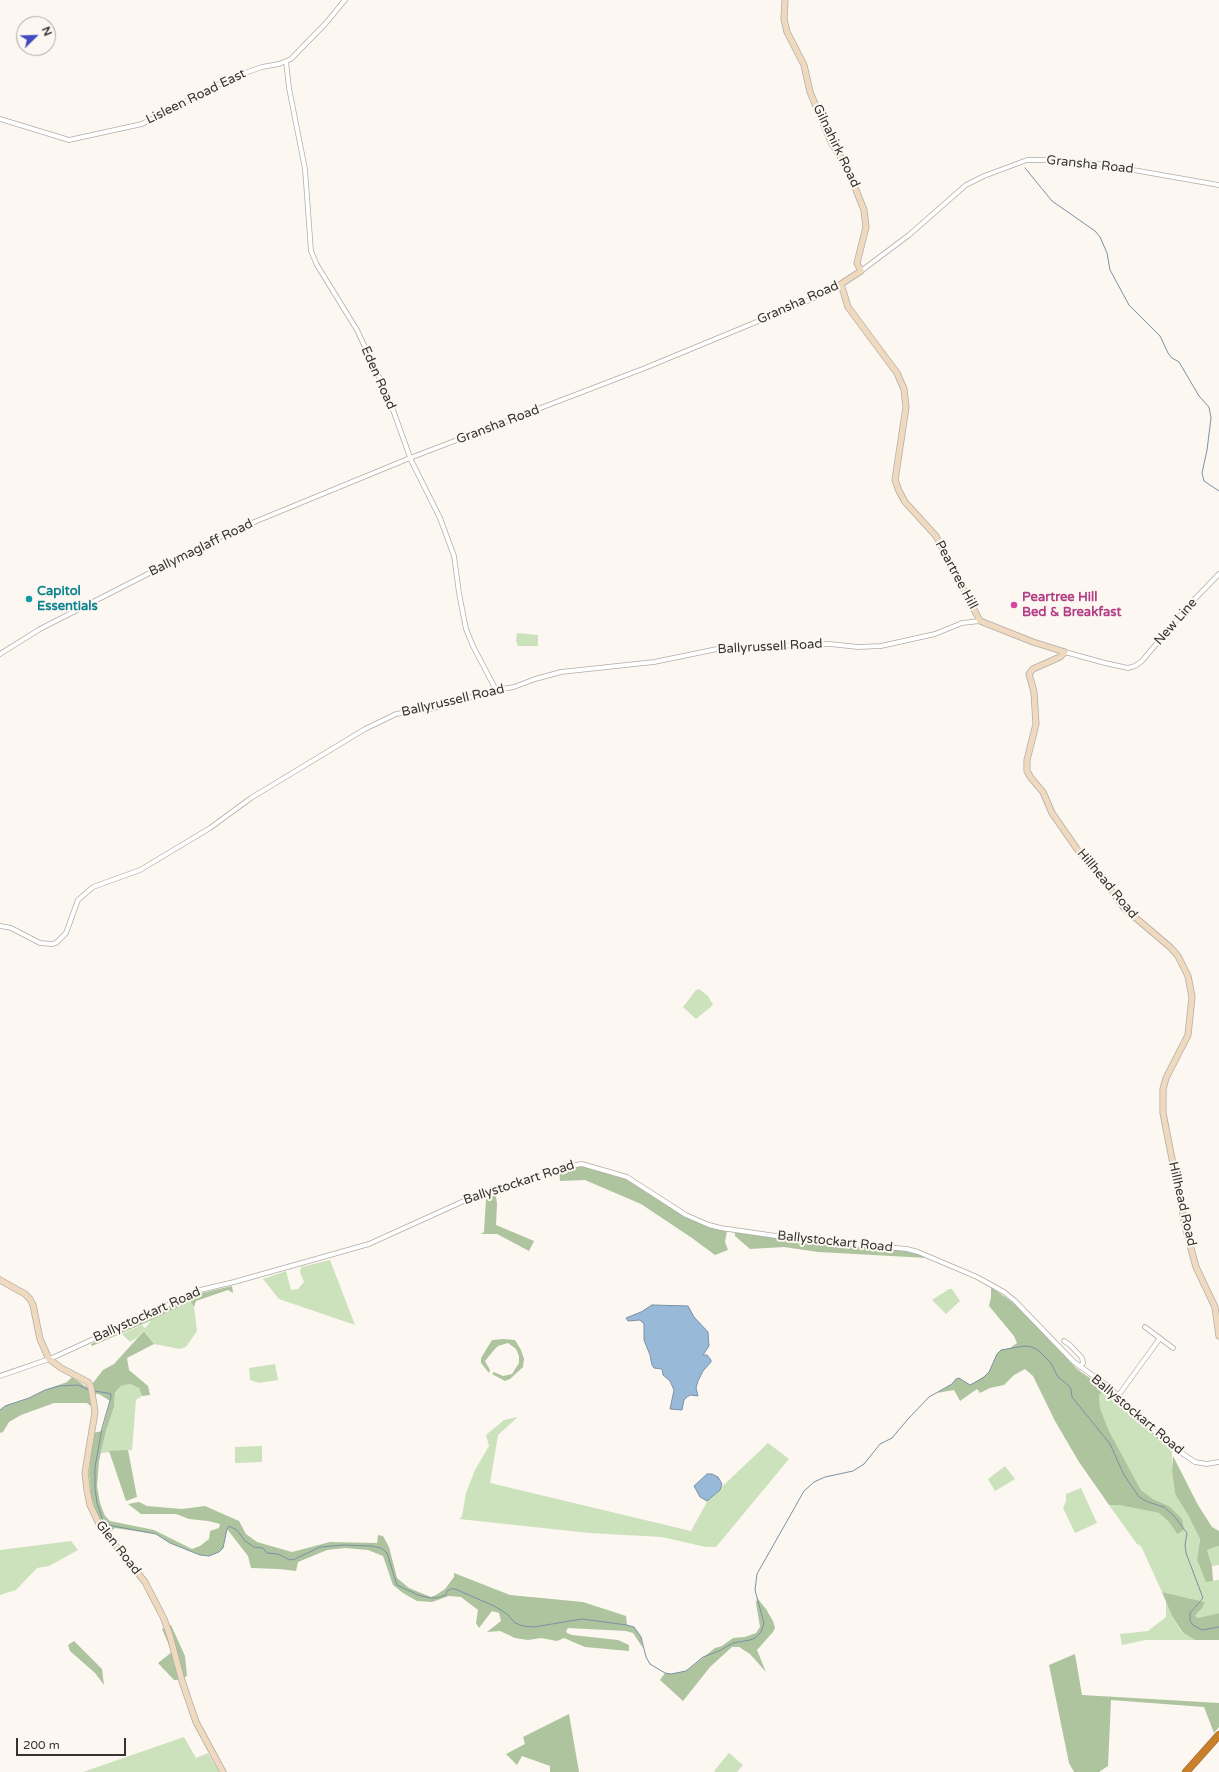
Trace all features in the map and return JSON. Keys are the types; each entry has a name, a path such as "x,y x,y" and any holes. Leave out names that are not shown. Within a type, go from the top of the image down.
{"highway":[{"path":"1186,1772 1219,1735"}],"street":[{"name":"Lisleen Road East","path":"0,119 69,140 142,124 233,77 262,67 286,62 299,52 345,0"},
{"name":"Gilnahirk Road","path":"785,0 784,19 787,32 804,65 810,92 826,132 846,165 864,210 866,227 857,263 861,271"},
{"name":"Eden Road","path":"286,62 289,88 305,169 311,251 356,330 388,396 410,458 449,541 454,556 466,629 473,646 496,690"},
{"name":"Gransha Road","path":"410,458 645,368 807,302 841,284 861,271 909,235 966,186 984,176 1027,160 1049,160 1099,164 1219,185"},
{"name":"Peartree Hill","path":"841,284 848,307 897,373 904,389 906,406 895,480 899,491 905,502 936,536 980,621 1033,642 1065,652 1105,663 1131,668"},
{"name":"Ballymaglaff Road","path":"0,654 47,626 217,537 410,458"},
{"name":"New Line","path":"1131,668 1142,661 1189,605 1219,574"},
{"name":"Ballyrussell Road","path":"0,926 11,928 40,942 52,944 56,943 66,933 78,900 93,886 133,873 166,855 210,828 251,798 365,729 396,714 430,709 496,690 514,687 540,677 561,672 654,662 722,648 830,644 858,647 881,646 935,634 962,623 980,621"},
{"name":"Hillhead Road","path":"1065,652 1060,657 1033,669 1029,674 1034,692 1036,724 1027,760 1027,771 1043,792 1052,813 1077,849 1102,877 1124,908 1178,956 1188,976 1192,997 1190,1026 1188,1035 1166,1078 1163,1089 1163,1113 1186,1230 1196,1267 1214,1307 1219,1336"},
{"name":"Ballystockart Road","path":"0,1376 49,1359 196,1291 369,1244 466,1200 576,1164 590,1165 627,1177 686,1215 721,1228 790,1238 879,1246 918,1252 977,1277 1004,1292 1024,1309 1052,1341 1080,1367 1109,1387 1158,1435 1187,1457 1201,1464 1219,1462"},
{"path":"0,1280 25,1294 30,1299 33,1305 40,1339 49,1359"},
{"path":"1145,1327 1173,1348"},
{"path":"1118,1396 1160,1338"},
{"path":"1064,1341 1070,1345 1082,1358 1083,1363 1080,1367"},
{"name":"Glen Road","path":"49,1359 61,1368 88,1382 92,1390 95,1412 86,1473 90,1505 100,1526 145,1582 158,1606 170,1636 182,1681 196,1722 223,1772"}],"green space":[{"path":"517,633 538,635 538,646 518,646 516,641"},
{"path":"699,989 708,996 713,1005 696,1019 683,1007 696,990"},
{"path":"587,1165 627,1177 685,1216 708,1227 727,1231 725,1242 728,1250 715,1255 641,1204 585,1180 560,1181 559,1169"},
{"path":"495,1189 497,1204 496,1225 534,1241 529,1251 497,1234 481,1234 484,1232 486,1199 484,1193"},
{"path":"735,1232 907,1251 917,1253 928,1258 818,1252 784,1247 750,1249 735,1236"},
{"path":"330,1260 355,1325 279,1299 263,1279 286,1271 291,1290 298,1289 304,1282 300,1272 301,1267"},
{"path":"232,1286 233,1293 228,1290 196,1301 194,1307 190,1301 152,1320 92,1346 91,1344 197,1294"},
{"path":"991,1287 1016,1305 1078,1370 1106,1389 1099,1395 1100,1408 1109,1431 1141,1490 1153,1499 1169,1506 1182,1519 1184,1530 1177,1534 1169,1522 1159,1513 1119,1505 1109,1505 1079,1462 1055,1421 1033,1376 1025,1369 1014,1375 1004,1385 990,1388 980,1393 977,1389 960,1401 954,1390 937,1393 952,1384 956,1379 959,1378 970,1385 986,1375 989,1372 997,1354 1001,1350 1010,1348 1017,1343 1014,1336 989,1306"},
{"path":"949,1289 952,1289 960,1301 946,1314 932,1300"},
{"path":"190,1301 194,1307 197,1331 186,1347 180,1349 154,1344 144,1330 138,1337 130,1342 122,1334 142,1325 145,1328 152,1320"},
{"path":"144,1331 154,1344 127,1358 129,1370 148,1386 150,1395 142,1396 139,1388 130,1384 121,1386 115,1393 114,1407 106,1431 99,1461 97,1486 100,1503 105,1516 110,1521 154,1530 192,1549 200,1546 209,1539 210,1531 219,1528 220,1524 189,1519 176,1514 141,1514 128,1504 139,1502 147,1506 182,1509 205,1506 239,1521 246,1534 257,1542 292,1552 330,1542 377,1543 378,1535 383,1536 389,1547 397,1578 409,1588 431,1597 445,1589 454,1577 454,1573 510,1595 583,1602 626,1616 627,1625 634,1627 641,1637 643,1648 633,1633 626,1631 568,1628 566,1631 572,1635 618,1640 629,1645 629,1651 585,1647 564,1638 557,1641 541,1638 528,1640 515,1638 500,1631 487,1632 501,1621 499,1613 492,1611 479,1628 476,1623 478,1610 461,1597 449,1596 432,1602 417,1601 393,1585 383,1556 368,1550 345,1548 327,1550 298,1562 296,1571 251,1568 248,1556 227,1529 223,1548 219,1552 209,1556 200,1555 170,1543 156,1534 115,1528 109,1532 96,1512 91,1495 89,1473 93,1433 102,1431 110,1401 99,1394 94,1394 93,1383 103,1370 114,1364"},
{"path":"492,1340 515,1340 524,1359 523,1367 510,1379 505,1381 492,1374 494,1372 503,1376 512,1374 519,1363 519,1356 516,1349 508,1343 498,1346 485,1361 490,1370 489,1373 481,1363 481,1358"},
{"path":"275,1364 278,1380 259,1383 250,1380 249,1368"},
{"path":"72,1377 88,1388 93,1408 87,1403 54,1403 21,1415 9,1422 3,1432 0,1433 0,1410 5,1406 29,1398 67,1382"},
{"path":"130,1384 139,1388 142,1396 136,1400 132,1450 101,1453 114,1407 115,1394 121,1386"},
{"path":"1109,1387 1116,1399 1172,1450 1172,1471 1175,1494 1200,1539 1197,1560 1206,1581 1219,1580 1219,1613 1198,1618 1195,1616 1203,1607 1205,1602 1162,1592 1141,1546 1137,1544 1109,1505 1119,1505 1159,1513 1169,1522 1177,1534 1169,1506 1153,1499 1141,1490 1109,1431 1100,1408 1099,1395"},
{"path":"518,1417 498,1435 490,1483 691,1531 708,1500 768,1443 789,1459 716,1547 706,1547 662,1537 590,1533 459,1519 462,1516 466,1493 475,1470 489,1446 486,1435 504,1420"},
{"path":"262,1446 262,1462 235,1463 235,1447"},
{"path":"128,1450 137,1497 126,1501 109,1451"},
{"path":"1173,1456 1198,1505 1212,1527 1219,1531 1219,1546 1207,1550 1212,1566 1213,1581 1206,1582 1197,1560 1200,1539 1175,1494 1172,1471"},
{"path":"1005,1466 1015,1479 995,1491 988,1479"},
{"path":"1081,1488 1097,1523 1075,1533 1063,1508 1066,1501 1066,1494"},
{"path":"71,1541 78,1550 49,1566 37,1568 16,1590 0,1595 0,1550"},
{"path":"1219,1546 1219,1565 1212,1566 1207,1550"},
{"path":"1162,1592 1205,1602 1203,1607 1195,1616 1198,1618 1219,1613 1219,1640 1195,1640 1183,1633 1172,1616"},
{"path":"757,1598 766,1609 775,1628 757,1650 766,1672 750,1654 739,1647 732,1647 710,1667 683,1701 660,1680 665,1673 671,1674 686,1671 715,1648 722,1646 733,1638 745,1637 756,1633 760,1627 756,1603"},
{"path":"1166,1601 1172,1616 1182,1633 1195,1640 1145,1640 1122,1645 1120,1634 1148,1631 1166,1617"},
{"path":"171,1625 185,1656 187,1676 177,1680 174,1680 158,1663 172,1652 162,1629"},
{"path":"74,1641 102,1669 104,1685 95,1673 70,1651 68,1645"},
{"path":"1075,1654 1082,1695 1219,1703 1219,1727 1214,1733 1204,1707 1111,1700 1108,1766 1099,1772 1074,1772 1069,1763 1049,1665"},
{"path":"569,1714 579,1772 550,1772 550,1766 522,1756 517,1765 506,1754 525,1744 523,1737"},
{"path":"184,1737 196,1758 208,1753 219,1772 83,1772"},
{"path":"729,1753 743,1765 737,1772 715,1772 714,1771"}],"water":[{"path":"652,1305 688,1306 694,1317 708,1332 709,1346 703,1355 707,1355 711,1362 703,1371 698,1381 696,1388 698,1396 690,1395 687,1397 684,1400 682,1410 670,1409 674,1390 670,1381 663,1375 662,1369 654,1368 652,1365 644,1340 644,1324 640,1320 628,1321 626,1318 641,1312"},
{"path":"707,1474 712,1474 718,1477 722,1484 720,1490 707,1501 700,1497 694,1486"}],"waterway":[{"path":"1025,168 1052,201 1095,231 1100,237 1107,253 1110,270 1129,305 1160,336 1168,353 1172,358 1179,362 1199,396 1209,407 1211,418 1207,450 1202,473 1204,481 1219,491"},
{"path":"94,1391 111,1394 102,1428 95,1467 95,1489 97,1503 103,1521 108,1525 156,1534 170,1543 200,1555 209,1556 219,1552 223,1548 229,1526 237,1530 245,1541 254,1547 263,1548 267,1553 278,1554 290,1560 320,1547 344,1545 381,1548 387,1553 397,1585 418,1595 436,1598 446,1595 447,1591 451,1589 455,1589 494,1606 507,1614 515,1623 523,1626 534,1627 582,1619 634,1627 641,1637 646,1657 650,1664 665,1673 671,1674 686,1671 703,1657 719,1651 733,1643 755,1638 761,1632 764,1623 755,1590 757,1574 804,1491 814,1482 825,1477 853,1471 864,1464 880,1444 892,1438 929,1397 952,1384 956,1379 959,1378 970,1385 983,1378 989,1372 997,1354 1001,1350 1025,1346 1032,1347 1038,1350 1051,1363 1058,1377 1071,1389 1072,1397 1110,1444 1124,1475 1139,1497 1148,1502 1164,1507 1174,1516 1187,1533 1185,1545 1186,1553 1203,1598 1190,1613 1190,1621 1193,1625 1202,1630 1219,1627"},
{"path":"0,1410 5,1406 59,1386 78,1385 89,1390"}],"place":[{"name":"Capitol Essentials","path":"29,599"},
{"name":"Peartree Hill Bed & Breakfast","path":"1014,605"}]}
